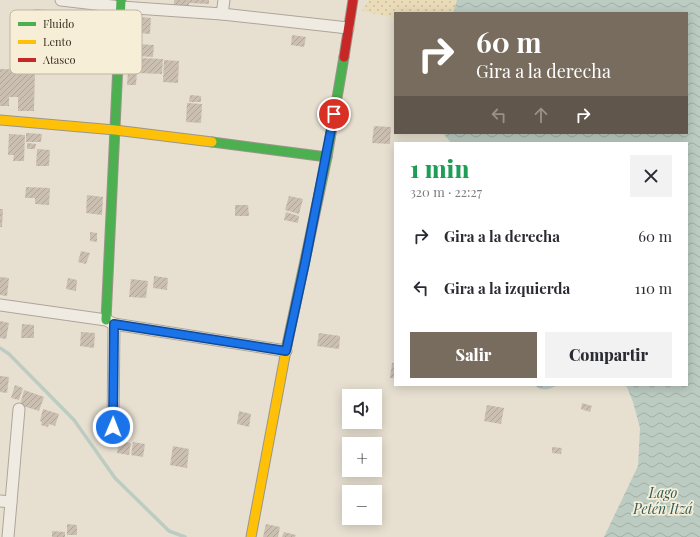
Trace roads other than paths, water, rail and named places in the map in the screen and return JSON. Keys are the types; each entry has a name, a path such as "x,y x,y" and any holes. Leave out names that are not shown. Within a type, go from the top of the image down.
{"street":[{"path":"60,0 121,3 348,28"},
{"path":"222,14 224,0"},
{"path":"250,537 286,351 301,286 327,157 353,0"},
{"path":"113,427 110,322 118,74"},
{"path":"0,120 115,130 327,157"},
{"path":"0,304 286,351"},
{"path":"8,537 5,502 20,409"}],"water":[{"name":"Lago Petén Itzá","path":"457,0 700,0 700,537 604,537 638,466 640,428 633,402 626,386 688,386 688,142 450,142 444,134 688,134 688,12 453,12"},
{"path":"536,386 554,386 545,390"}],"waterway":[{"path":"0,348 9,354 74,420 115,478 169,531 185,537"}]}
